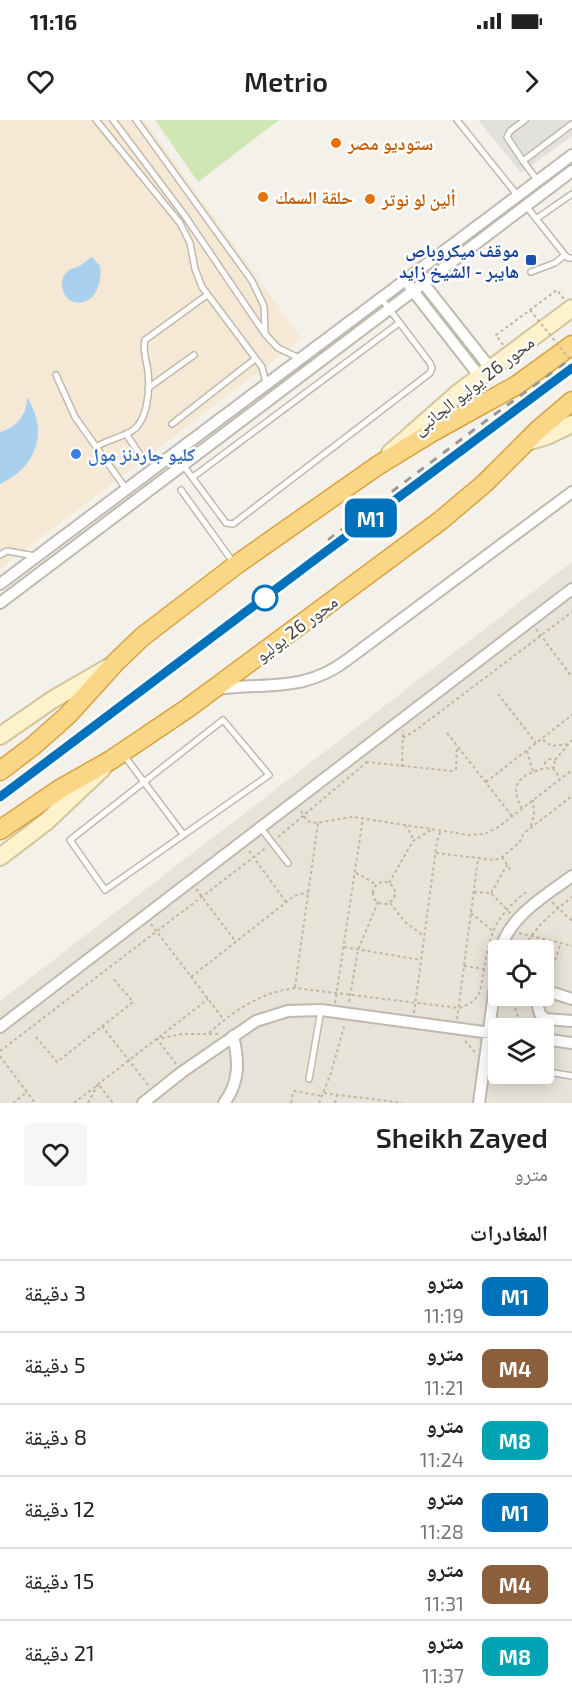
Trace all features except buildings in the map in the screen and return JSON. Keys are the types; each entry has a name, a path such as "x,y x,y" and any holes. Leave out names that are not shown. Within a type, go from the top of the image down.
{"highway":[{"path":"0,771 68,715 115,663 156,625 377,466 516,385 572,345"},
{"name":"محور 26 يوليو","path":"0,830 51,795 116,757 213,690 448,515 572,401"}],"main road":[{"name":"محور 26 يوليو الجانبى","path":"377,466 437,410 572,308"},
{"path":"527,442 547,436 572,424"},
{"path":"0,736 52,700 115,663"},
{"path":"0,857 69,803 116,757"}],"street":[{"path":"0,584 131,488 299,358 572,155"},
{"path":"0,603 572,171"},
{"path":"518,196 526,206"},
{"path":"414,272 424,283 485,373"},
{"path":"405,280 485,373"},
{"path":"131,488 142,496"},
{"path":"213,690 289,685 326,675 572,492"},
{"path":"0,1027 572,589"},
{"path":"504,940 506,934 518,920 572,876"},
{"path":"554,993 572,999"},
{"path":"541,1006 540,1014 545,1019 572,1021"},
{"path":"143,1103 233,1036 256,1021 272,1015 304,1009 333,1011 413,1022 458,1033 488,1033"},
{"path":"224,1103 236,1081 238,1065 233,1036"},
{"path":"554,1041 572,1043"},
{"path":"478,1103 481,1060 488,1044"}],"lane":[{"path":"96,120 180,223 190,243 197,278 207,295 264,371 266,384"},
{"path":"113,120 185,216 265,334 278,348 299,358"},
{"path":"136,120 252,281 264,306 265,334"},
{"path":"458,120 518,196"},
{"path":"525,120 510,131 507,137 537,181"},
{"path":"523,161 572,124"},
{"path":"114,142 124,134"},
{"path":"536,219 572,194"},
{"path":"526,206 565,255 572,258"},
{"path":"531,272 555,263 565,255"},
{"path":"96,447 126,434 141,420 148,388 145,340 207,295"},
{"path":"183,465 226,523 233,524 430,373 432,368 430,363 381,298"},
{"path":"193,477 399,322"},
{"path":"148,388 194,355"},
{"path":"172,424 255,359"},
{"path":"56,375 75,417 96,447 131,488"},
{"path":"126,434 143,459"},
{"path":"181,490 236,566"},
{"path":"0,555 7,551 37,556"},
{"path":"224,720 269,775 105,890 70,840 144,782 224,720"},
{"path":"116,757 144,782 183,834"},
{"path":"260,827 288,863"},
{"path":"309,1079 321,1010"},
{"path":"481,1060 488,1062"},
{"path":"554,1073 572,1076"}],"path":[{"path":"496,335 557,290"},
{"path":"530,310 572,362"},
{"path":"403,738 572,612"},
{"path":"530,620 572,675"},
{"path":"498,694 536,743"},
{"path":"486,782 572,715"},
{"path":"402,767 404,717"},
{"path":"447,733 513,816"},
{"path":"542,739 552,746 567,744"},
{"path":"560,779 553,768 554,761 572,740"},
{"path":"353,756 368,762 455,771 457,746"},
{"path":"527,750 533,771"},
{"path":"545,768 546,760 554,761"},
{"path":"0,1051 254,858 368,762"},
{"path":"522,809 517,787 521,778 533,771 553,768"},
{"path":"294,801 309,822 318,824 336,818 363,818 469,835 484,834 497,828 570,771 572,777"},
{"path":"436,853 495,860 519,843 524,833 572,796"},
{"path":"530,829 534,815 533,800"},
{"path":"333,1011 363,818"},
{"path":"295,988 318,824"},
{"path":"404,824 413,842"},
{"path":"389,883 413,842 434,829"},
{"path":"413,1022 441,830"},
{"path":"242,842 286,902"},
{"path":"502,857 511,871"},
{"path":"478,859 459,1008 458,1033 481,1060"},
{"path":"490,893 507,866"},
{"path":"355,873 376,885"},
{"path":"190,881 236,942"},
{"path":"382,882 389,883 393,886 395,895 390,902 384,904 378,902 373,894 376,885 382,882"},
{"path":"191,977 298,893 308,892"},
{"path":"474,892 490,893 518,920"},
{"path":"209,1033 234,1011 257,998 295,988 459,1008 471,1002 482,991 484,969 493,932 507,909 526,892"},
{"path":"546,896 572,921"},
{"path":"529,940 543,921 572,897"},
{"path":"319,1103 337,1053 347,1013 358,950 378,902"},
{"path":"390,902 405,922 424,936"},
{"path":"471,913 493,932 531,936 572,946"},
{"path":"145,916 224,1020"},
{"path":"554,962 561,943"},
{"path":"343,947 422,960"},
{"path":"464,966 488,969"},
{"path":"36,1037 57,1062 133,1002 112,977"},
{"path":"479,995 488,997"},
{"path":"74,1103 208,999"},
{"path":"102,1026 155,1094"},
{"path":"157,1039 182,1034 209,1033 233,1036"},
{"path":"157,1039 182,1072"},
{"path":"0,1056 35,1103"},
{"path":"88,1103 98,1084"},
{"path":"98,1084 113,1103"},
{"path":"291,1103 292,1092 295,1091 403,1103"},
{"path":"13,1103 27,1092"},
{"path":"335,1103 337,1095"}],"shaded area":[{"name":"كليو جاردنز مول","path":"0,120 144,120 302,339 0,569"},
{"path":"478,120 572,120 572,136 521,173"},
{"path":"572,562 572,1103 0,1103 0,1001"}],"green space":[{"path":"155,120 279,120 198,182"}],"water":[{"path":"92,257 100,266 99,285 87,301 74,302 64,293 63,279 69,270"},
{"path":"27,397 34,410 37,423 36,447 23,468 0,484 0,432 11,427 20,419 27,403"}],"railway":[{"path":"328,540 572,358"},
{"path":"0,797 197,649"}],"metro line":[{"name":"M1","path":"0,797 260,602 333,544 335,545 572,368"}],"place":[{"name":"ستوديو مصر","path":"336,143"},
{"name":"حلقة السمك","path":"263,197"},
{"name":"ألين لو نوتر","path":"370,199"},
{"name":"موقف ميكروباص هايبر - الشيخ زايد","path":"531,260"},
{"name":"كليو جاردنز مول","path":"76,454"}]}
